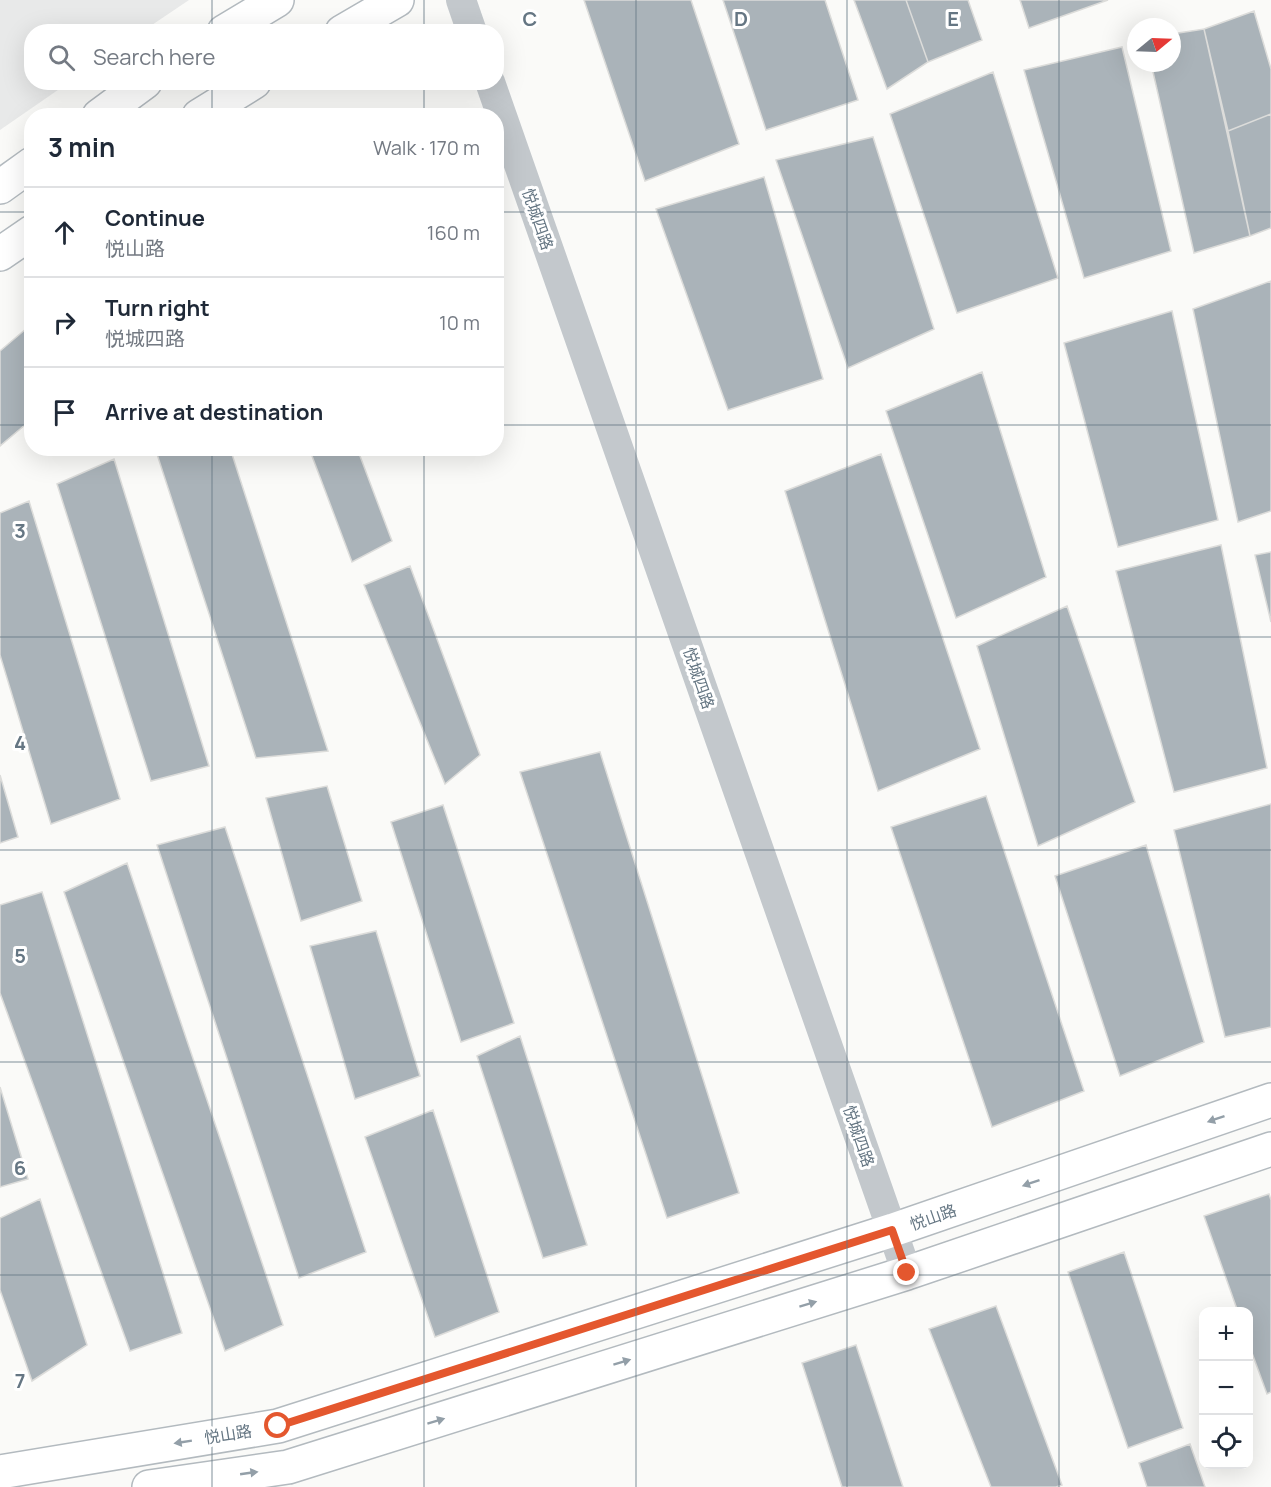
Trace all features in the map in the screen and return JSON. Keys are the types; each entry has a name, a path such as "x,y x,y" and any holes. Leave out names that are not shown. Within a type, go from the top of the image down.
{"main road":[{"path":"237,24 277,0"},
{"path":"356,24 397,0"},
{"path":"110,108 134,90"},
{"path":"212,108 241,90"},
{"path":"0,187 24,170"},
{"path":"0,254 24,238"},
{"name":"悦山路","path":"0,1472 278,1426 892,1230 1271,1100"},
{"path":"149,1487 288,1467 907,1273 1271,1149"}],"street":[{"path":"461,0 469,24"},
{"name":"悦城四路","path":"493,90 499,108"},
{"name":"悦城四路","path":"504,122 907,1273"}],"shaded area":[{"path":"0,0 189,0 153,24 24,24 24,90 58,90 32,108 24,108 24,113 0,130"}],"building":[{"path":"584,0 691,0 739,144 645,181"},
{"path":"723,0 825,0 858,100 766,130"},
{"path":"854,0 906,0 928,62 887,89"},
{"path":"906,0 968,0 982,40 928,62"},
{"path":"1020,0 1108,0 1029,28"},
{"path":"1254,11 1271,69 1271,114 1228,131 1204,29"},
{"path":"1204,29 1250,236 1194,253 1153,72 1181,72 1181,33"},
{"path":"1122,47 1171,251 1084,278 1024,70"},
{"path":"993,72 1058,278 957,313 890,114"},
{"path":"1271,114 1271,228 1250,236 1228,131"},
{"path":"873,137 934,329 848,368 776,160"},
{"path":"764,177 823,379 728,410 656,209"},
{"path":"1271,281 1271,511 1238,522 1193,309"},
{"path":"1172,311 1218,520 1118,547 1064,343"},
{"path":"24,331 24,426 0,446 0,351"},
{"path":"982,372 1046,577 956,618 886,411"},
{"path":"881,454 980,749 878,791 785,491"},
{"path":"158,456 233,456 328,751 256,758"},
{"path":"312,456 360,456 392,541 352,562"},
{"path":"114,459 209,766 151,781 57,484"},
{"path":"29,501 120,799 51,824 0,655 0,513"},
{"path":"1221,545 1267,768 1174,792 1116,571"},
{"path":"1271,552 1271,622 1255,555"},
{"path":"410,566 480,755 445,784 364,585"},
{"path":"1067,606 1135,802 1038,846 977,646"},
{"path":"600,752 739,1193 667,1218 520,772"},
{"path":"0,775 18,837 0,843"},
{"path":"327,786 362,901 301,921 266,798"},
{"path":"986,796 1084,1091 992,1127 891,827"},
{"path":"1271,804 1271,1027 1225,1037 1174,830"},
{"path":"443,805 514,1023 461,1042 391,822"},
{"path":"225,827 366,1252 299,1278 157,845"},
{"path":"1146,845 1204,1042 1120,1076 1055,876"},
{"path":"127,863 283,1325 225,1351 64,892"},
{"path":"42,892 182,1333 130,1351 0,993 0,905"},
{"path":"376,931 420,1076 355,1099 310,946"},
{"path":"520,1036 587,1245 543,1258 477,1056"},
{"path":"0,1087 28,1179 0,1187"},
{"path":"433,1110 499,1312 435,1337 365,1137"},
{"path":"1269,1194 1271,1200 1271,1392 1267,1394 1253,1356 1253,1307 1236,1307 1204,1216"},
{"path":"40,1199 87,1345 32,1381 0,1290 0,1218"},
{"path":"1124,1252 1183,1428 1128,1448 1068,1272"},
{"path":"996,1306 1062,1485 1056,1487 991,1487 929,1329"},
{"path":"856,1345 903,1487 842,1487 802,1363"},
{"path":"1190,1444 1205,1487 1147,1487 1139,1463"}],"route":[{"path":"278,1426 892,1230 907,1273"}]}
